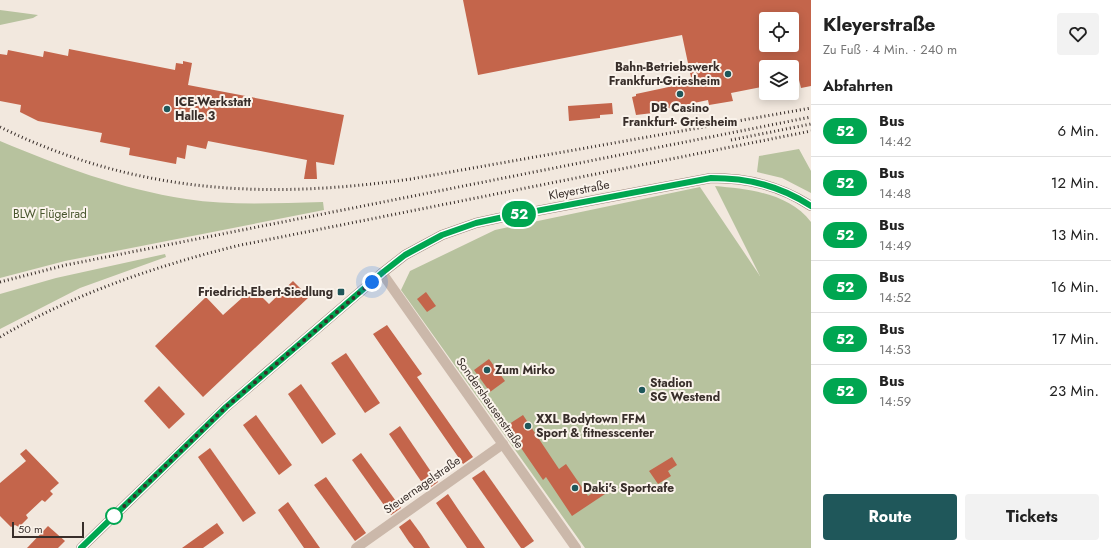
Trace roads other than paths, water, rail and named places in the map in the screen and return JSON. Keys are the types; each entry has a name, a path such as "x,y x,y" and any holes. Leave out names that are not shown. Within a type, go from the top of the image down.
{"street":[{"name":"Kleyerstraße","path":"81,548 226,407 382,273 405,255 442,235 476,223 694,180 728,178 762,183 778,188 811,206"},
{"name":"Sondershausenstraße","path":"382,273 576,548"},
{"name":"Steuernagelstraße","path":"356,548 503,444"}],"railway":[{"path":"0,127 50,149 100,166 151,178 201,186 252,189 304,189 357,186 411,179 811,108"},
{"path":"0,282 66,265 811,117"},
{"path":"731,140 811,124"},
{"path":"0,337 56,308 115,283 175,263 236,246 811,131"}],"place":[{"name":"Bahn-Betriebswerk Frankfurt-Griesheim","path":"728,74"},
{"name":"DB Casino Frankfurt- Griesheim","path":"680,94"},
{"name":"ICE-Werkstatt Halle 3","path":"167,109"},
{"name":"Friedrich-Ebert-Siedlung","path":"341,292"},
{"name":"Zum Mirko","path":"487,370"},
{"name":"Stadion SG Westend","path":"642,390"},
{"name":"XXL Bodytown FFM Sport & fitnesscenter","path":"528,426"},
{"name":"Daki's Sportcafe","path":"575,488"}],"park label":[{"name":"BLW Flügelrad","path":"50,214"}]}
